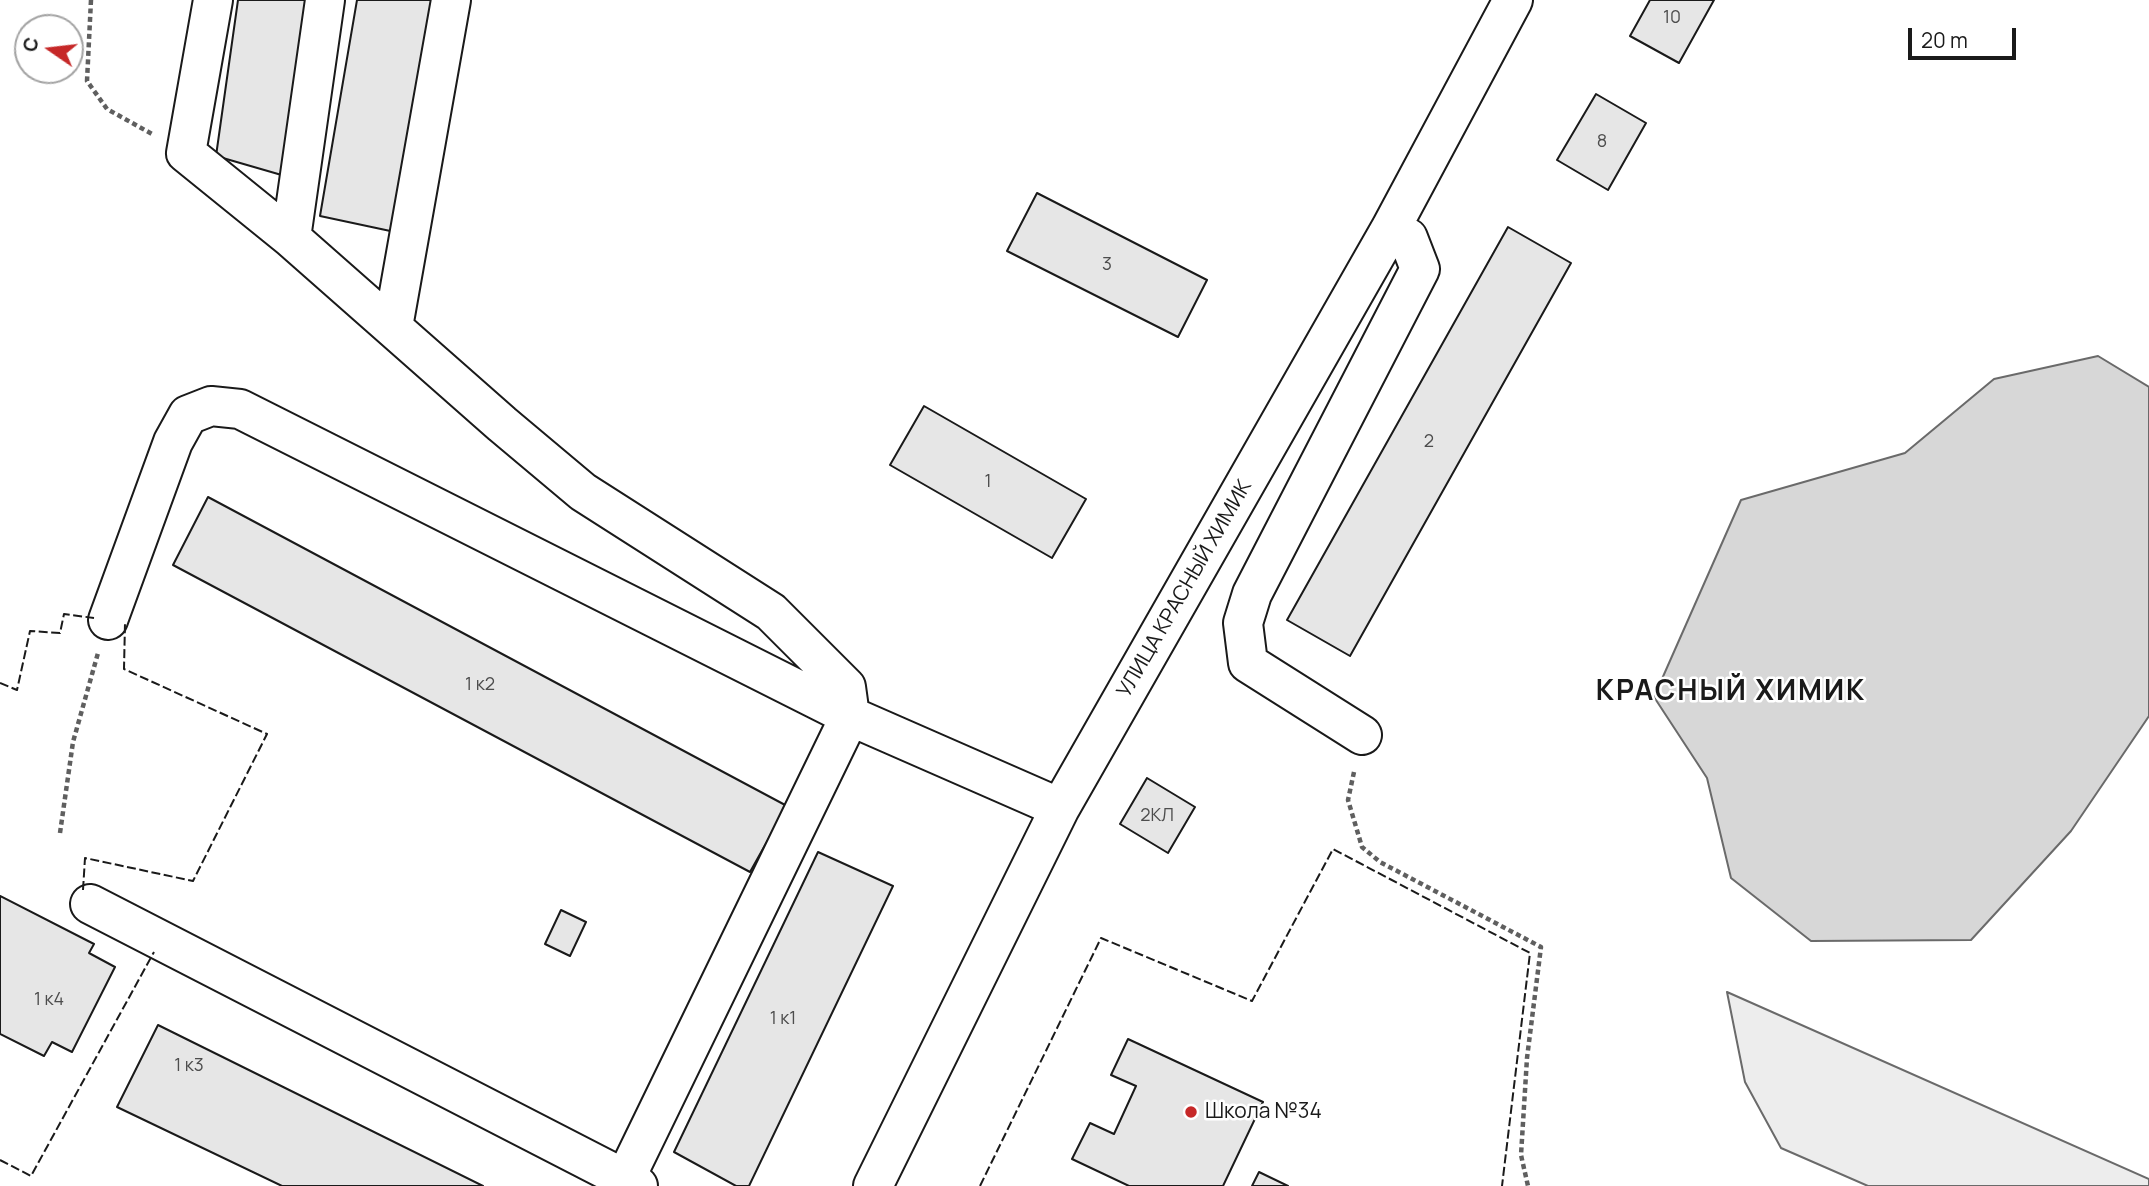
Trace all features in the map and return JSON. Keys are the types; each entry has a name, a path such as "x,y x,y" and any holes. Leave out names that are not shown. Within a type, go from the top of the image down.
{"street":[{"path":"90,904 631,1182 850,716 846,687 771,612 583,492 291,238 186,153 213,0"},
{"path":"291,238 325,0"},
{"path":"393,327 451,0"},
{"name":"УЛИЦА КРАСНЫЙ ХИМИК","path":"873,1186 1060,808 1391,229 1513,0"},
{"path":"1362,735 1248,663 1243,623 1252,594 1420,269 1408,238 1391,229"},
{"path":"108,620 173,442 188,415 211,406 240,409 850,716 1060,808"}],"path":[{"path":"91,0 87,80 107,108 186,153"},
{"path":"60,833 73,742 108,620"},
{"path":"1362,735 1348,800 1362,847 1380,862 1541,947 1527,1058 1521,1155 1528,1186"}],"shaded area":[{"path":"2098,356 2149,387 2149,716 2071,831 1971,940 1811,941 1731,878 1707,778 1654,697 1741,500 1905,453 1994,379"},
{"path":"1727,992 2149,1179 2149,1186 1868,1186 1781,1148 1745,1082"}],"building":[{"path":"238,0 310,0 285,176 216,156"},
{"path":"357,0 436,0 395,232 320,216"},
{"path":"1650,0 1714,0 1679,63 1630,36"},
{"path":"1596,94 1646,123 1608,190 1557,160"},
{"path":"1037,193 1207,280 1178,337 1007,251"},
{"path":"1508,227 1571,263 1350,656 1287,620"},
{"path":"924,406 1086,499 1052,558 890,465"},
{"path":"208,497 787,806 750,872 173,565"},
{"path":"1147,778 1195,807 1168,853 1120,824"},
{"path":"818,852 893,886 749,1186 736,1186 674,1152"},
{"path":"0,896 94,944 89,953 115,967 72,1052 52,1042 44,1056 0,1034"},
{"path":"561,910 586,922 570,956 545,944"},
{"path":"158,1025 483,1186 282,1186 117,1107"},
{"name":"Школа №34","path":"1128,1039 1263,1102 1223,1186 1129,1186 1072,1159 1090,1123 1114,1134 1136,1086 1111,1075"},
{"name":"Школа №34","path":"1259,1172 1288,1186 1252,1186"}],"fence":[{"path":"0,683 17,690 30,631 60,633 64,614 94,618"},
{"path":"83,890 85,858 193,881 267,734 124,669 125,623"},
{"path":"980,1186 1101,938 1252,1001 1333,849 1530,953 1502,1186"},
{"path":"0,1160 31,1176 154,952"}],"place":[{"name":"Школа №34","path":"1191,1112"}],"district":[{"name":"КРАСНЫЙ ХИМИК","path":"1731,692"}]}
